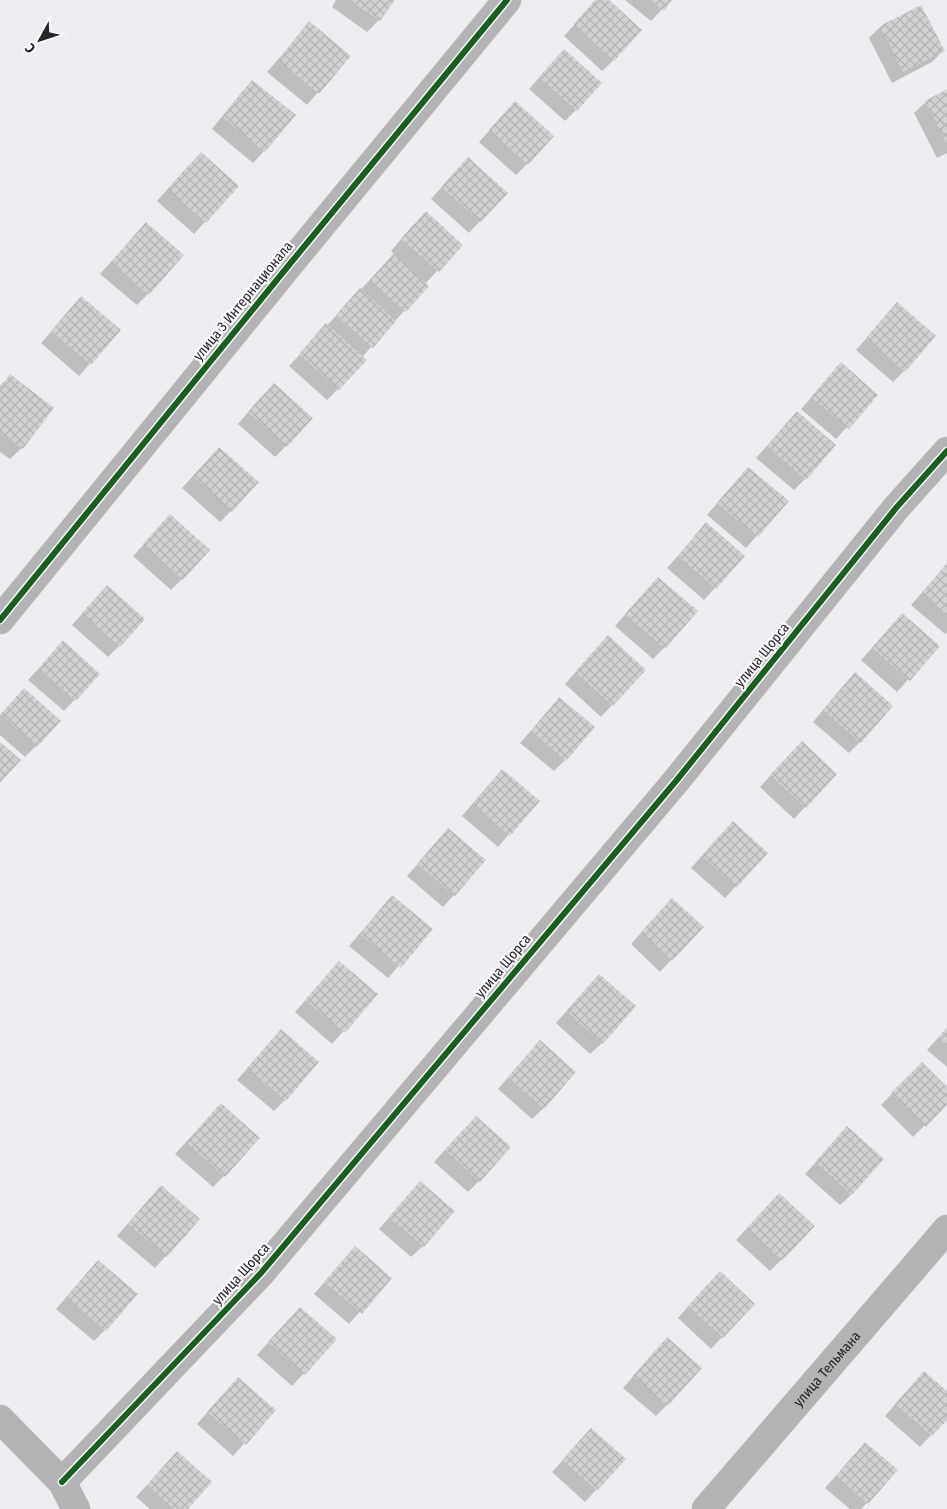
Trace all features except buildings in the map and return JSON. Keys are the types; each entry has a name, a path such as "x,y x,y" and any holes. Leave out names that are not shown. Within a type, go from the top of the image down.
{"street":[{"name":"улица 3 Интернационала","path":"0,620 507,0"},
{"name":"улица Щорса","path":"62,1482 261,1273 676,781 896,508 947,451"},
{"name":"улица Тельмана","path":"706,1509 947,1229"},
{"path":"0,1419 62,1482 76,1509"}],"cycle path":[{"path":"0,620 507,0"},
{"path":"62,1482 261,1273 676,781 896,508 947,451"}]}
